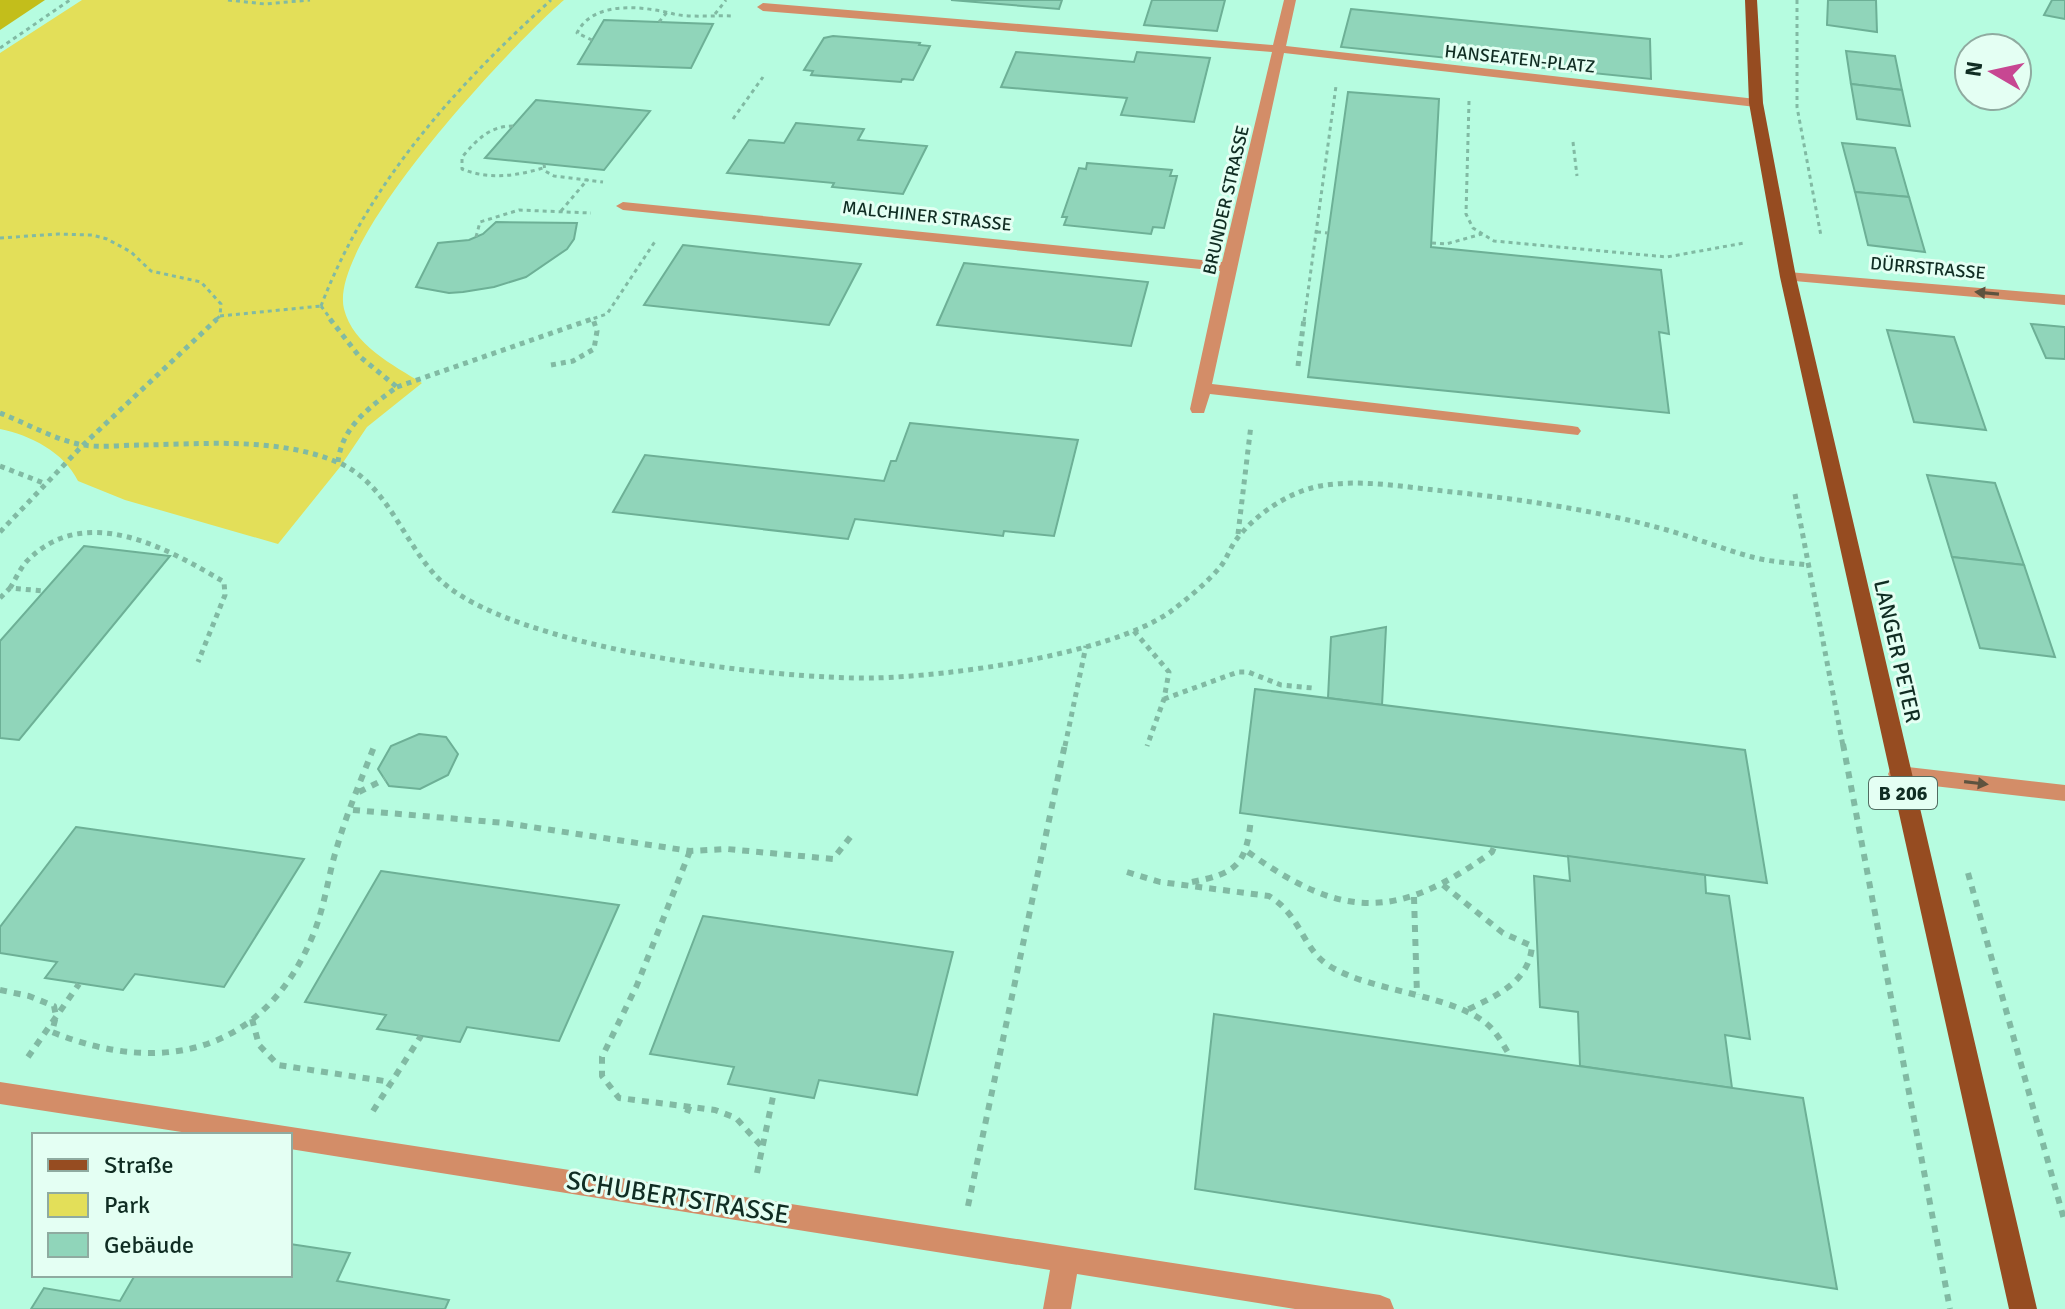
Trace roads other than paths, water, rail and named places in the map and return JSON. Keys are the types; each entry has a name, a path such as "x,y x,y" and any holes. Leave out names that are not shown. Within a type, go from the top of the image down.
{"main road":[{"name":"LANGER PETER","path":"1751,0 1756,103 1788,277 2023,1309"}],"street":[{"name":"BRUNDER STRASSE","path":"1198,409 1290,0"},
{"name":"HANSEATEN-PLATZ","path":"763,7 1281,49 1756,103"},
{"name":"MALCHINER STRASSE","path":"623,206 1228,267"},
{"name":"DÜRRSTRASSE","path":"1788,277 2065,300"},
{"path":"1203,388 1572,431"},
{"path":"1899,774 2065,793"},
{"path":"1,1094 264,1133"},
{"name":"SCHUBERTSTRASSE","path":"292,1137 1380,1309"},
{"path":"1057,1309 1066,1259"}]}
